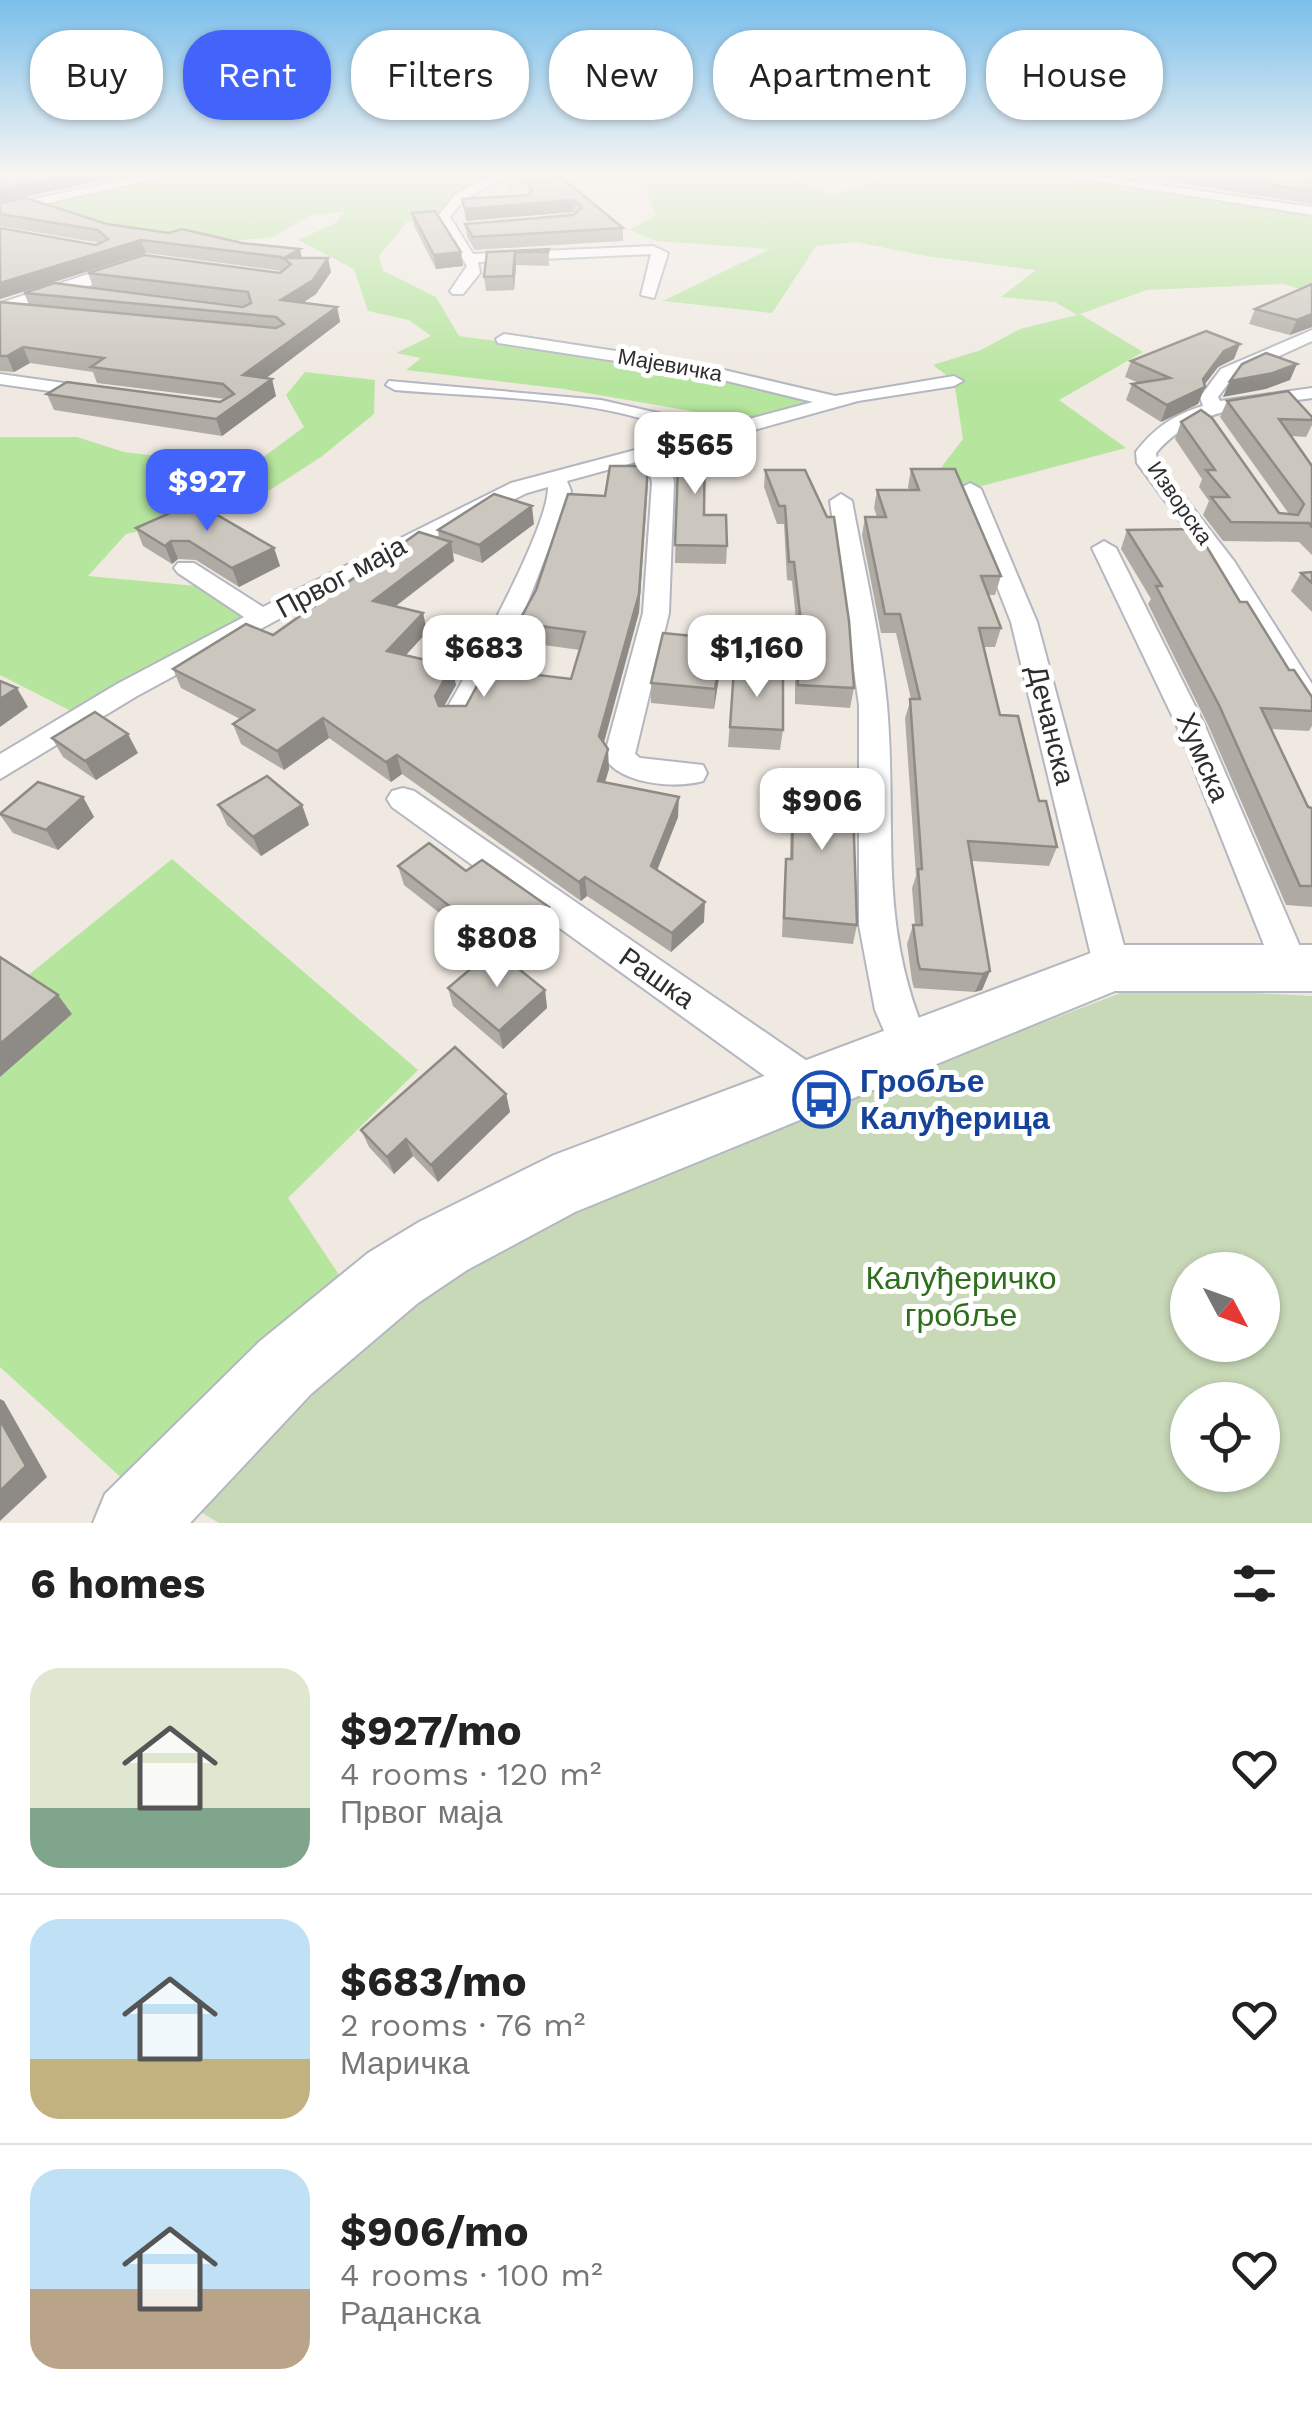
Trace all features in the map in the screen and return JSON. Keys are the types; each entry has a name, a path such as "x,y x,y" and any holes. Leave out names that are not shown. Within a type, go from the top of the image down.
{"street":[{"path":"458,243 470,258 473,273 458,290"},
{"path":"470,258 654,250 661,253 649,294"},
{"path":"0,308 59,292 142,261"},
{"path":"59,292 96,296"},
{"path":"1210,417 1208,401 1227,372 1312,335"},
{"name":"Мајевичка","path":"504,339 694,368 834,402"},
{"path":"0,380 124,396"},
{"name":"Првог маја","path":"0,768 81,716 503,495 554,476 702,435 834,402 954,381"},
{"path":"395,385 598,407 675,423 702,435"},
{"name":"Изворска","path":"1312,393 1210,417 1153,443 1146,452 1147,463 1226,566 1312,707"},
{"path":"651,450 658,457 663,484 656,614 619,757 632,768 692,774"},
{"path":"456,717 497,641 552,515 560,491 554,476"},
{"name":"Дечанска","path":"970,489 1024,622 1112,968"},
{"path":"841,501 872,703 878,954 886,996 912,1050"},
{"name":"Хумска","path":"1104,548 1302,969"},
{"path":"186,568 263,618"},
{"name":"Рашка","path":"404,799 812,1087"},
{"path":"153,1517 285,1368 392,1278 554,1188 1112,968 1302,969"}],"green space":[{"path":"304,243 390,243 379,256 383,271 436,297 459,336 694,368 834,402 741,426 697,412 564,389 406,370 421,358 396,353 431,336 409,320 368,311 354,269"},
{"path":"686,243 845,243 816,246 772,313 663,301 770,249"},
{"path":"861,243 1312,243 1312,293 1284,284 1147,290 1080,314 1143,352 1059,400 1126,448 970,489 940,469 963,439 954,381 933,365 981,350 1020,329 1077,315 1055,302 1001,297 1036,270"},
{"path":"305,372 375,380 374,414 321,457 242,508 126,534 88,576 218,588 263,618 81,716 0,675 0,437 77,437 124,452 250,467 304,427 286,395"},
{"path":"172,859 418,1070 288,1198 359,1305 151,1505 0,1367 0,998"},
{"name":"Калуђеричко гробље","path":"1136,987 1312,996 1312,1523 219,1523 196,1509 348,1338 535,1218"}],"building":[{"path":"0,243 131,243 0,283"},
{"path":"166,243 243,243 300,249 284,258 328,258 313,280 281,300 337,307 243,375 272,379 216,419 47,394 67,382 220,402 234,394 223,384 91,367 104,358 23,347 0,356 0,302 276,328 284,324 276,317 24,293 54,283 243,307 251,303 248,292 88,273 144,255 280,273 291,264 281,257"},
{"path":"428,243 455,243 461,252 434,255"},
{"path":"549,249 515,252 513,276 484,277 487,252"},
{"path":"1312,284 1312,314 1297,320 1255,309"},
{"path":"1206,331 1240,344 1224,351 1203,379 1205,387 1167,405 1132,384 1170,378 1131,361"},
{"path":"1266,353 1297,364 1230,381 1242,364"},
{"path":"1288,391 1312,417 1279,419 1312,466 1312,527 1309,523 1231,522 1211,497 1229,497 1206,470 1215,470 1181,422 1201,410 1212,418 1279,513 1298,515 1304,504 1227,401"},
{"path":"705,431 704,515 726,515 727,546 675,545 678,466 670,440"},
{"path":"610,466 648,466 639,594 599,736 608,749 598,781 679,797 651,866 705,902 672,933 585,877 579,882 397,755 386,762 323,718 277,751 233,724 254,710 173,669 246,624 273,635 419,532 451,542 373,601 423,613 387,651 452,666 435,696 439,706 466,706 484,673 493,675 496,670 571,679 585,632 518,623 536,590 568,494 605,496"},
{"path":"911,469 955,469 1001,576 981,576 1001,628 979,628 1000,715 1018,716 1039,801 1046,801 1057,847 968,841 990,971 983,974 920,969 918,962 913,925 922,925 918,869 922,869 910,699 920,699 900,614 885,614 865,517 886,517 877,490 919,490"},
{"path":"765,470 805,470 827,517 834,517 854,688 798,685 797,648 804,648 794,562 789,562 785,506 779,506"},
{"path":"494,494 532,506 479,545 438,530"},
{"path":"195,502 274,548 232,568 189,541 171,541 165,546 136,528"},
{"path":"1196,529 1240,602 1247,602 1289,670 1294,670 1312,697 1312,711 1261,708 1308,807 1312,808 1312,886 1300,886 1219,705 1156,586 1162,586 1127,530"},
{"path":"663,633 723,639 715,689 651,683"},
{"path":"734,669 783,672 783,730 730,727"},
{"path":"0,681 17,688 0,699"},
{"path":"95,712 128,734 85,761 52,738"},
{"path":"267,776 302,805 253,837 218,805"},
{"path":"794,776 852,780 857,925 784,918 786,859 792,859"},
{"path":"38,782 83,797 46,830 0,814"},
{"path":"429,843 466,871 482,860 549,907 502,947 398,866"},
{"path":"494,949 545,990 499,1031 448,988"},
{"path":"0,957 58,995 0,1044"},
{"path":"455,1047 506,1094 431,1165 406,1139 387,1157 361,1130"},
{"path":"0,1420 26,1466 0,1491"}],"place":[{"name":"Гробље Калуђерица","path":"821,1099"}]}
